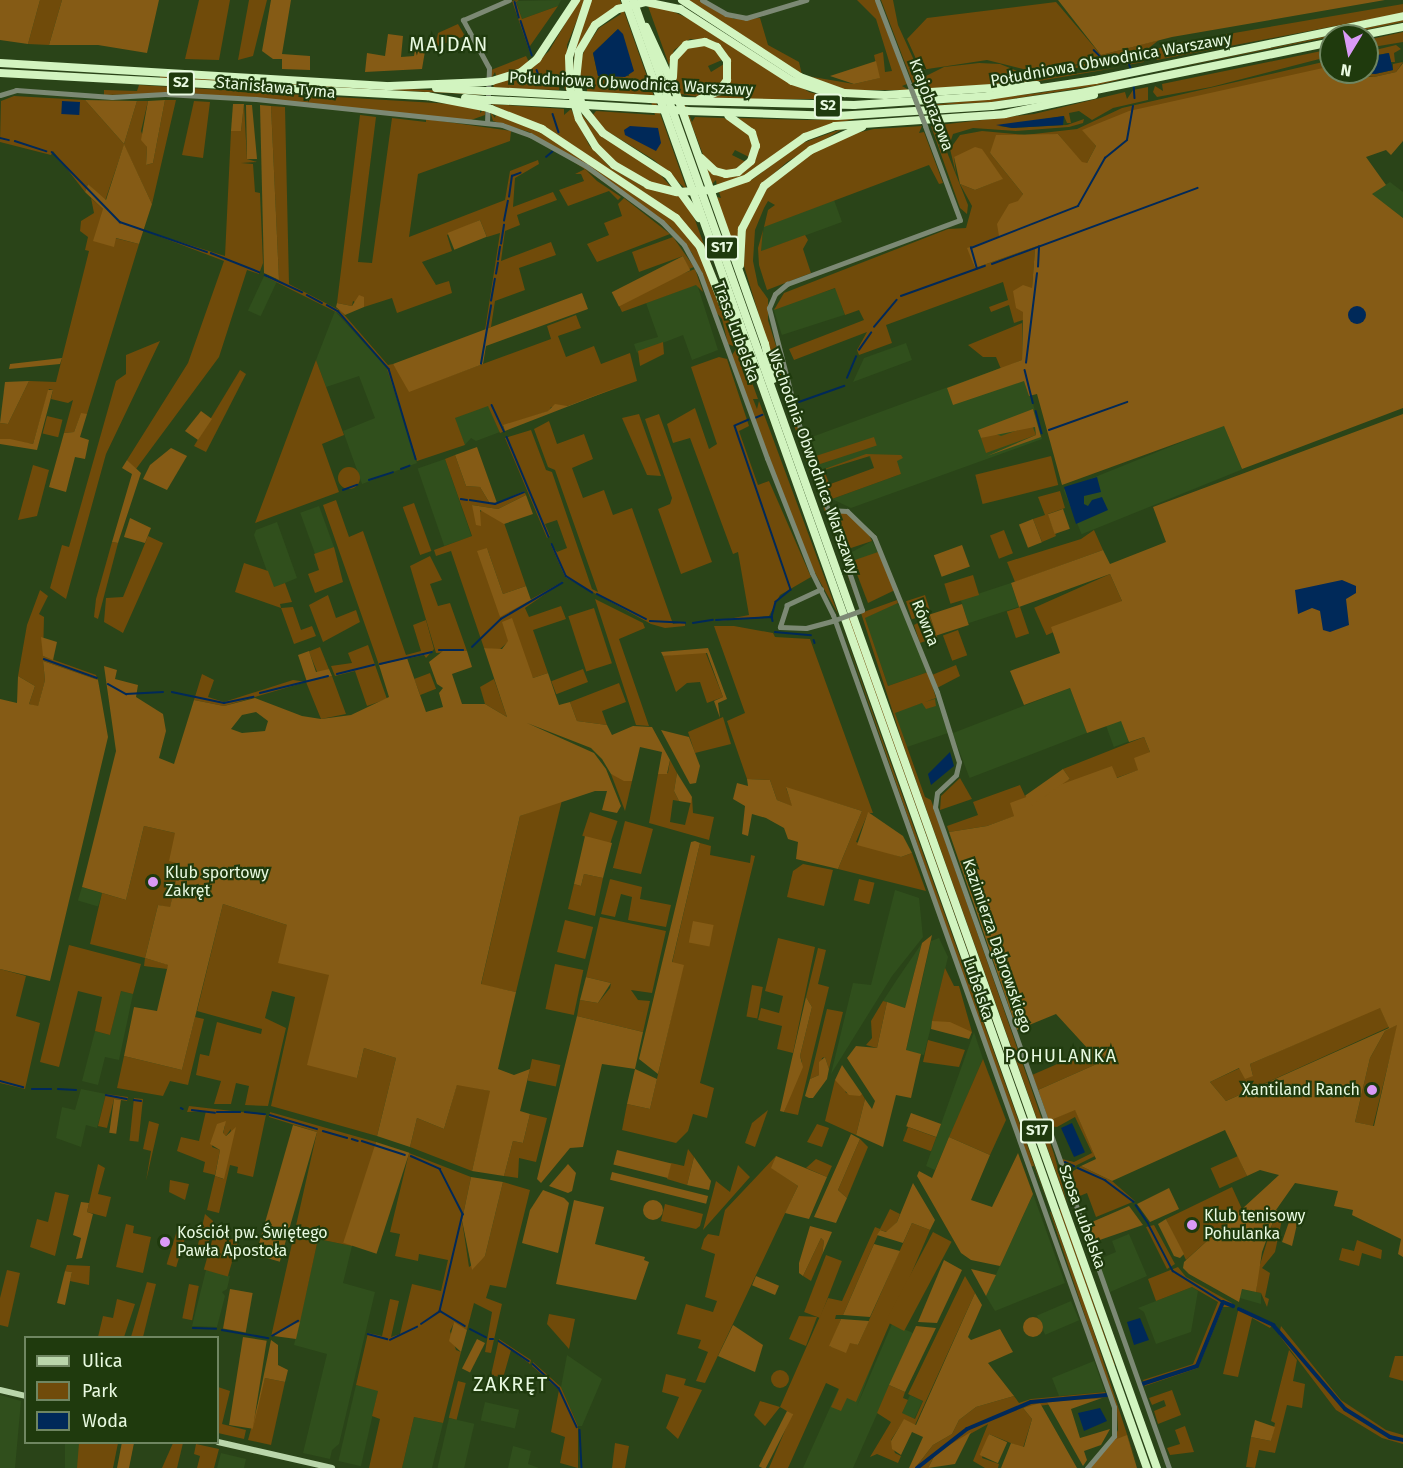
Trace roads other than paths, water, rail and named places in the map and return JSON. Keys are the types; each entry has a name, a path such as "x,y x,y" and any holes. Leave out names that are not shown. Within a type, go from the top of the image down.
{"highway":[{"path":"576,0 537,59 488,95 676,218 700,247 724,307 741,326"},
{"path":"588,0 569,57 570,88 579,119 596,147 614,165 648,184 677,192 713,190 747,178 814,133 847,124 1024,111 1127,84"},
{"name":"S17","path":"625,0 741,326"},
{"name":"S17","path":"633,0 637,13"},
{"path":"682,0 812,83 856,95 902,94"},
{"path":"706,228 668,175 603,133 582,107 576,80 579,52 591,30 618,9 646,2 680,9 772,69 814,90 855,97 1095,80"},
{"path":"637,13 657,46 697,150 770,361 777,401"},
{"name":"Wschodnia Obwodnica Warszawy","path":"637,13 933,840"},
{"name":"Południowa Obwodnica Warszawy","path":"0,73 427,96 566,94 683,101 894,104 994,95 1095,80 1403,16"},
{"path":"1379,32 1403,27"},
{"path":"675,90 672,65 681,49 705,42 722,51 728,66 723,86 708,97 683,101"},
{"name":"Południowa Obwodnica Warszawy","path":"0,63 390,86 654,110 792,116 924,112 1030,101 1127,84 1319,44"},
{"path":"697,150 709,168 721,173 738,172 751,161 756,146 753,133 739,120 719,113"},
{"path":"744,281 740,261 742,229 764,186 781,169 836,136 880,123"},
{"name":"Wschodnia Obwodnica Warszawy","path":"741,326 925,843"},
{"name":"Szosa Lubelska","path":"933,840 1157,1468"},
{"name":"Szosa Lubelska","path":"925,843 1142,1454 1145,1468"}],"main road":[{"path":"0,1390 24,1396"},
{"path":"219,1442 332,1468"}],"street":[{"path":"487,123 488,64 463,20 508,0"},
{"path":"702,0 726,14 746,18 806,0"},
{"name":"Krajobrazowa","path":"829,510 770,322 773,298 787,284 960,220 877,0"},
{"name":"Stanisława Tyma","path":"0,95 15,90 112,97 187,94 487,123 514,128 547,144"},
{"name":"Trasa Lubelska","path":"547,144 594,171 654,216 691,255 820,589"},
{"path":"820,589 787,605 780,627 806,628 862,610 829,510"},
{"name":"Równa","path":"829,510 850,512 870,531 880,547 937,692 959,758 956,775 934,800 946,840"},
{"name":"Lubelska","path":"820,589 836,623 1111,1397 1116,1417 1114,1434 1087,1468"},
{"name":"Kazimierza Dąbrowskiego","path":"946,840 1169,1468"}],"water":[{"path":"618,29 623,34 634,71 625,77 598,76 593,53"},
{"path":"1389,53 1393,70 1379,73 1379,55"},
{"path":"62,101 80,102 79,115 61,114"},
{"path":"1064,116 1063,125 1012,128 996,125"},
{"path":"630,126 658,128 661,143 656,151 625,135 624,130"},
{"path":"1357,306 1363,309 1366,315 1363,321 1357,324 1351,321 1348,315 1351,309"},
{"path":"1097,477 1101,492 1084,496 1084,504 1088,506 1092,500 1102,497 1108,510 1076,524 1064,487"},
{"path":"1342,580 1356,586 1356,593 1346,599 1349,625 1330,632 1323,630 1320,611 1312,608 1298,614 1295,590"},
{"path":"950,752 954,766 931,785 928,774"},
{"path":"1072,1123 1085,1152 1074,1157 1061,1128"},
{"path":"1140,1318 1149,1340 1134,1345 1127,1322"},
{"path":"1100,1408 1107,1421 1084,1431 1078,1413"}],"waterway":[{"path":"515,2 519,17"},
{"path":"521,21 532,55"},
{"path":"1094,50 1101,57 1127,58 1132,71"},
{"path":"537,70 542,83"},
{"path":"1134,84 1135,98"},
{"path":"977,269 971,248 1078,206 1105,158 1127,140 1133,107"},
{"path":"553,114 559,132"},
{"path":"0,138 9,140"},
{"path":"15,141 46,151"},
{"path":"52,152 120,222 207,252"},
{"path":"546,157 552,152"},
{"path":"509,197 512,176 520,173"},
{"path":"992,264 1197,188"},
{"path":"504,221 508,201"},
{"path":"501,244 504,225"},
{"path":"498,260 500,247"},
{"path":"1038,267 1039,247"},
{"path":"211,253 259,272"},
{"path":"496,274 498,263"},
{"path":"901,296 985,266"},
{"path":"1026,363 1037,274"},
{"path":"265,275 302,292"},
{"path":"491,301 495,279"},
{"path":"307,295 322,303"},
{"path":"874,327 897,300"},
{"path":"327,305 338,311 389,369 416,459"},
{"path":"481,364 491,306"},
{"path":"859,350 871,333"},
{"path":"847,378 856,357"},
{"path":"1025,370 1033,403"},
{"path":"799,402 844,386"},
{"path":"1049,430 1127,402"},
{"path":"492,405 504,431"},
{"path":"1036,411 1042,433"},
{"path":"755,418 762,415"},
{"path":"749,420 735,426 791,590 776,602 772,617"},
{"path":"507,437 549,537"},
{"path":"401,469 409,466"},
{"path":"369,480 393,472"},
{"path":"343,490 357,485"},
{"path":"470,500 495,504 524,492"},
{"path":"461,499 467,500"},
{"path":"552,544 566,576 592,592"},
{"path":"472,647 501,619 562,583"},
{"path":"597,594 646,619"},
{"path":"716,620 772,617 773,621"},
{"path":"693,623 713,620"},
{"path":"650,621 685,623"},
{"path":"775,632 811,635"},
{"path":"439,650 463,650"},
{"path":"380,664 432,652"},
{"path":"44,659 97,678"},
{"path":"337,674 374,665"},
{"path":"260,693 328,676"},
{"path":"108,684 126,694 163,692"},
{"path":"172,692 224,703 253,697"},
{"path":"0,1081 23,1087"},
{"path":"32,1089 51,1089"},
{"path":"58,1089 76,1090"},
{"path":"106,1095 127,1099"},
{"path":"134,1100 141,1101"},
{"path":"192,1110 215,1113"},
{"path":"217,1112 240,1112"},
{"path":"245,1112 265,1114"},
{"path":"270,1115 317,1129"},
{"path":"323,1131 347,1138"},
{"path":"352,1139 358,1141"},
{"path":"362,1141 405,1155"},
{"path":"411,1156 440,1169 463,1214 440,1311 465,1326"},
{"path":"1065,1162 1074,1166"},
{"path":"1078,1168 1105,1180 1134,1202"},
{"path":"1136,1205 1148,1223"},
{"path":"1149,1225 1173,1271 1223,1302"},
{"path":"1142,1384 1197,1366 1223,1302 1233,1306"},
{"path":"1239,1309 1273,1325 1345,1409 1390,1437 1403,1440"},
{"path":"421,1324 440,1311"},
{"path":"272,1336 298,1321"},
{"path":"390,1340 417,1327"},
{"path":"193,1328 216,1329"},
{"path":"470,1329 486,1337"},
{"path":"222,1330 268,1338"},
{"path":"368,1334 387,1339"},
{"path":"499,1341 529,1361"},
{"path":"533,1364 559,1388 577,1427"},
{"path":"917,1468 967,1429 1031,1402 1107,1395"},
{"path":"580,1430 582,1468"}],"place":[{"name":"Klub sportowy Zakręt","path":"153,882"},
{"name":"Xantiland Ranch","path":"1372,1090"},
{"name":"Klub tenisowy Pohulanka","path":"1192,1225"},
{"name":"Kościół pw. Świętego Pawła Apostoła","path":"165,1242"}],"district":[{"name":"MAJDAN","path":"449,44"},
{"name":"POHULANKA","path":"1061,1056"},
{"name":"ZAKRĘT","path":"511,1384"}]}
